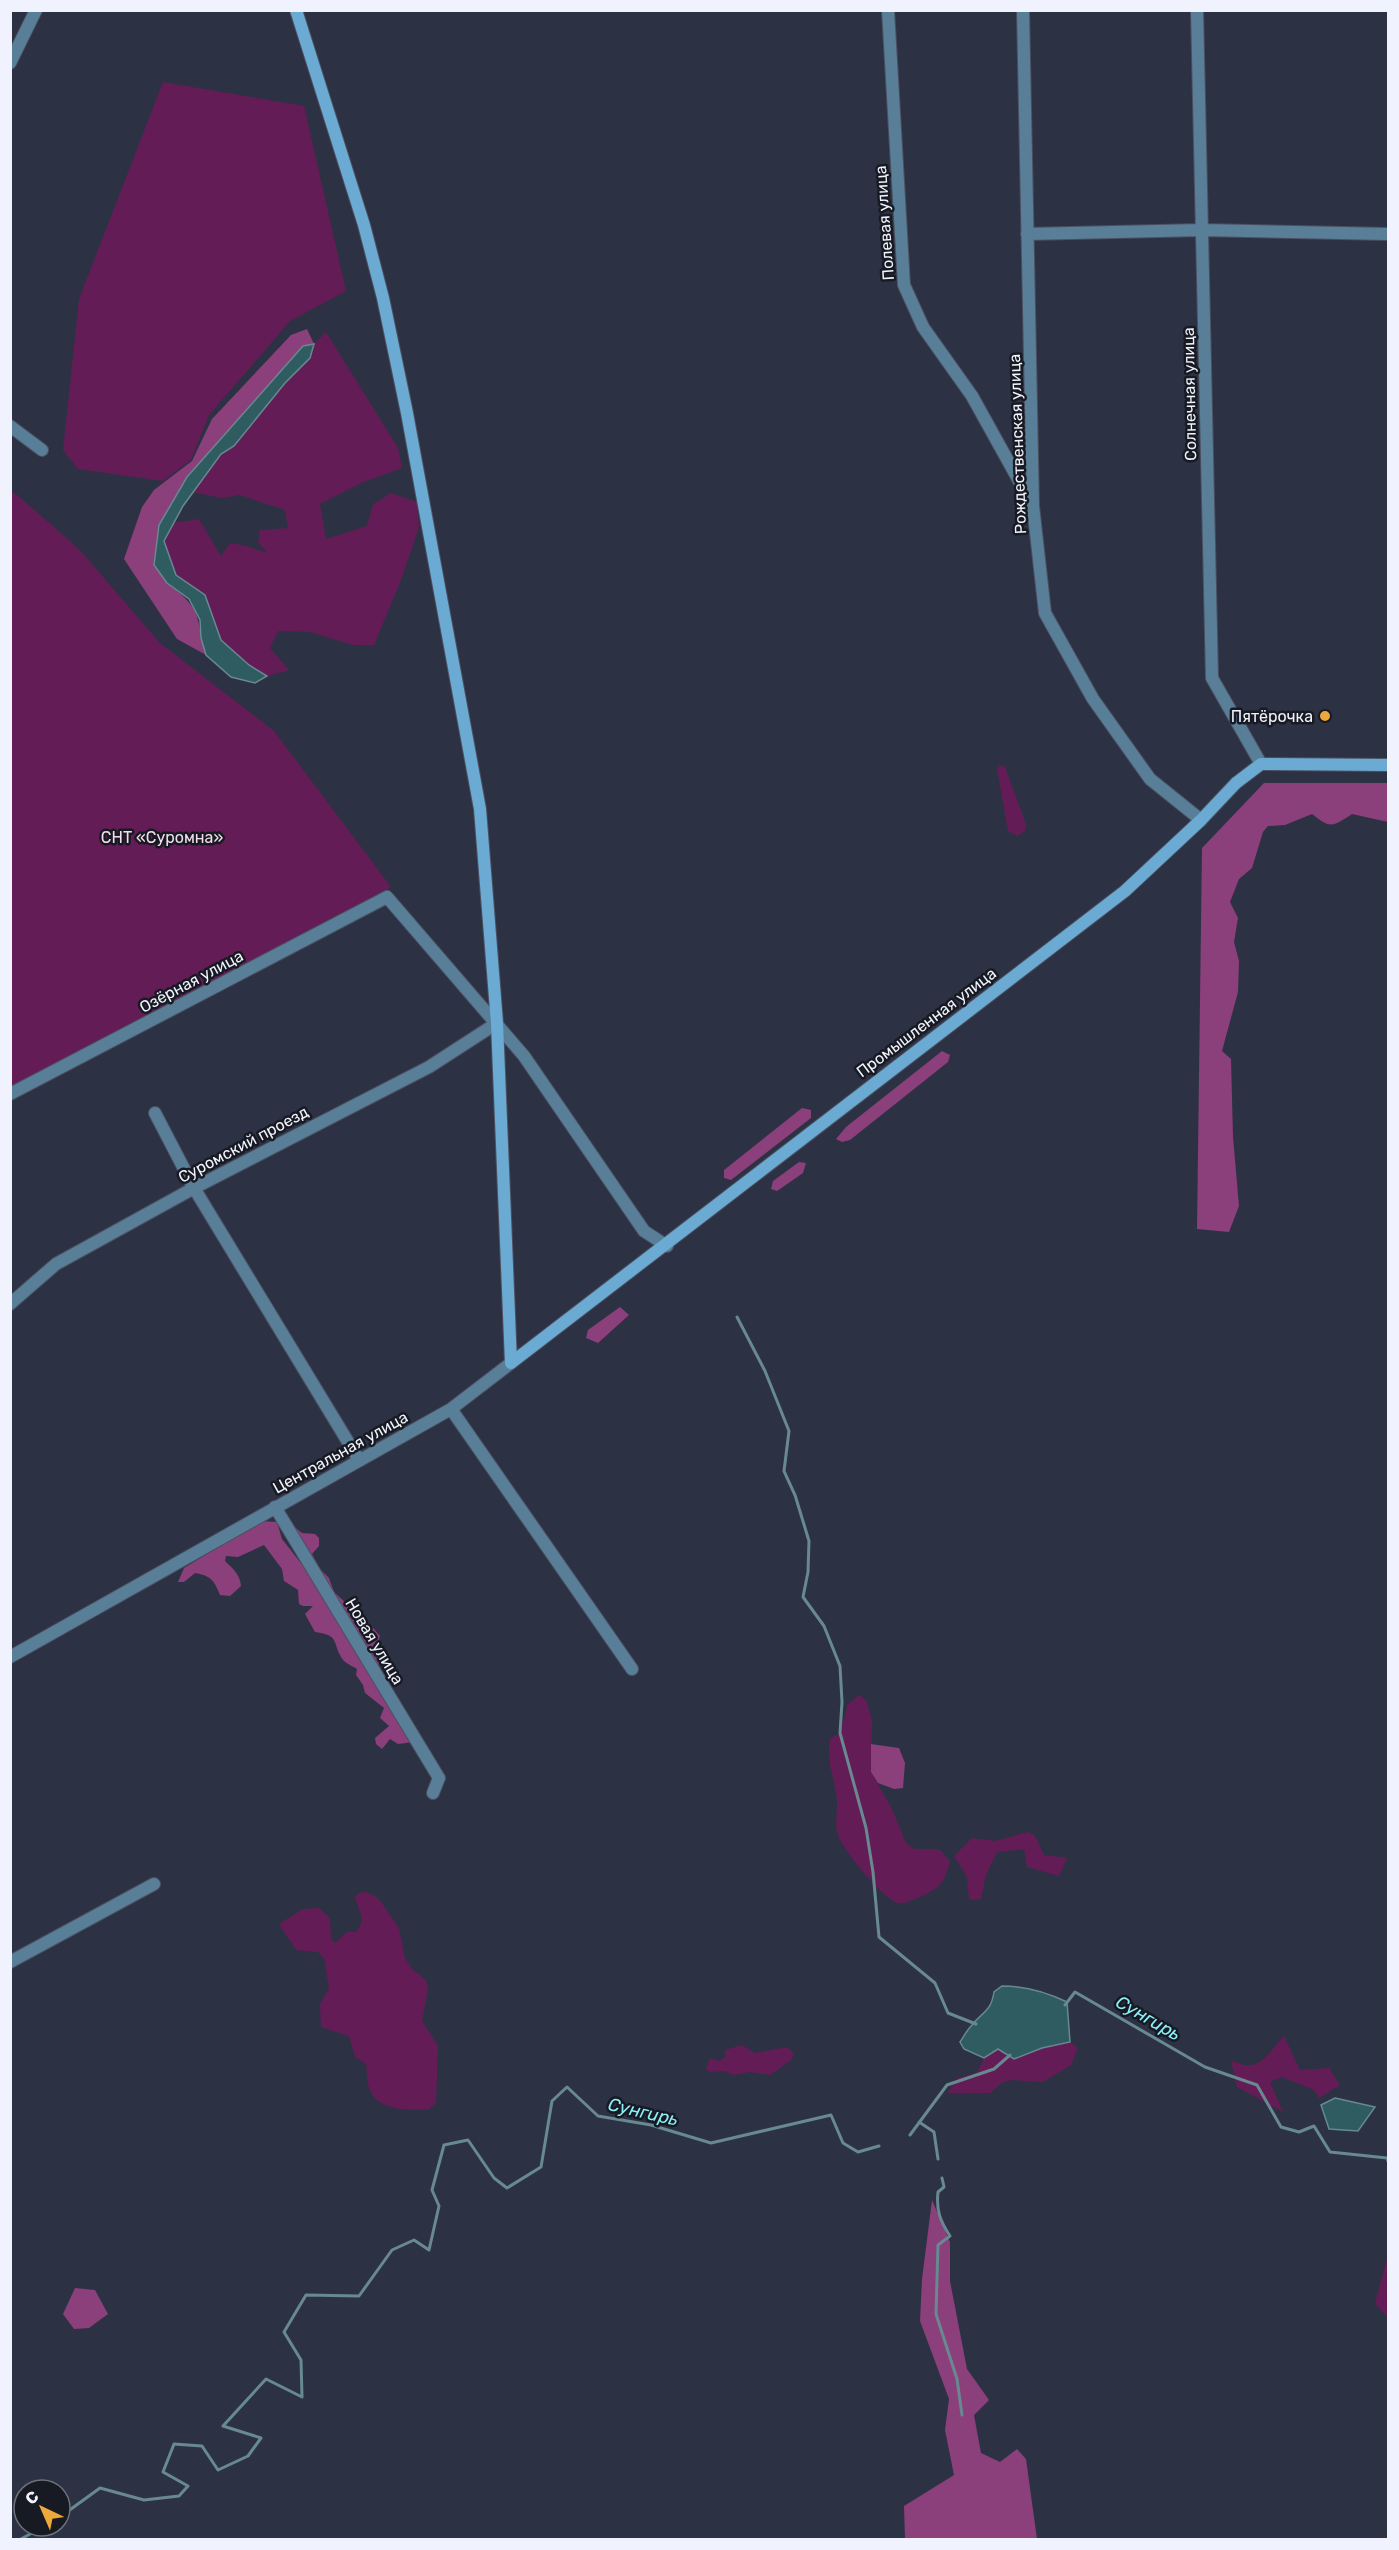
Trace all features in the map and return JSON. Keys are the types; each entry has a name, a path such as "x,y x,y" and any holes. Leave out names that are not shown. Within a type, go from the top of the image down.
{"street":[{"path":"10,63 36,10"},
{"path":"296,10 364,225 407,413 480,809 497,1023 511,1363"},
{"name":"Полевая улица","path":"888,10 904,285 922,327 972,396 1033,506"},
{"name":"Рождественская улица","path":"1023,10 1033,506 1046,613 1093,699 1150,779 1201,820"},
{"name":"Солнечная улица","path":"1197,10 1212,678 1261,764"},
{"path":"1027,234 1202,230 1389,234"},
{"path":"10,426 42,450"},
{"path":"1261,764 1389,765"},
{"name":"Промышленная улица","path":"667,1245 774,1160 1125,891 1201,820 1236,783 1261,764"},
{"name":"Озёрная улица","path":"10,1095 387,897 497,1023"},
{"path":"497,1023 530,1066 644,1231 667,1245"},
{"name":"Суромский проезд","path":"10,1304 56,1264 194,1188 429,1067 497,1023"},
{"path":"154,1113 194,1188 359,1460"},
{"name":"Центральная улица","path":"10,1657 451,1409 667,1245"},
{"path":"451,1409 632,1669"},
{"name":"Новая улица","path":"275,1507 439,1778 433,1793"},
{"path":"10,1962 154,1884"}],"green space":[{"path":"163,82 304,106 346,291 290,321 209,415 191,460 163,481 78,469 63,450 79,299"},
{"path":"326,332 398,448 402,468 361,483 320,504 326,539 367,526 373,504 391,493 417,502 419,527 401,580 374,645 353,645 310,632 278,631 270,648 289,670 267,676 249,665 221,640 205,595 176,575 164,541 174,523 199,519 221,556 230,543 267,553 258,542 260,530 288,528 285,510 240,495 221,498 193,492 221,454 234,446 285,383 310,358 314,344"},
{"name":"СНТ «Суромна»","path":"11,491 79,549 160,643 274,731 391,887 11,1088"},
{"path":"1000,765 1005,767 1026,824 1025,831 1017,836 1008,831 997,769"},
{"path":"858,1696 867,1702 872,1722 871,1772 892,1809 906,1843 914,1849 939,1849 950,1861 941,1884 920,1897 906,1902 898,1903 883,1893 864,1873 838,1835 837,1798 830,1762 830,1739 840,1733 848,1704"},
{"path":"1028,1832 1035,1836 1044,1855 1067,1858 1059,1876 1027,1867 1024,1849 997,1852 986,1875 981,1899 969,1900 967,1877 954,1856 972,1838 995,1841"},
{"path":"367,1892 379,1899 399,1928 405,1958 412,1969 426,1980 428,1989 422,2021 438,2046 436,2103 428,2110 394,2108 373,2096 368,2085 366,2064 355,2057 349,2036 321,2027 320,2004 329,1988 324,1958 318,1952 296,1950 279,1924 303,1909 319,1908 330,1918 331,1939 335,1943 347,1932 356,1932 359,1928 361,1916 355,1898 358,1893"},
{"path":"1284,2036 1300,2070 1329,2068 1340,2085 1319,2098 1314,2090 1282,2077 1270,2082 1283,2112 1237,2087 1231,2060 1241,2064 1255,2064 1267,2056"},
{"path":"1070,2042 1078,2048 1071,2065 1043,2082 1013,2080 1003,2082 990,2093 947,2093 958,2078 977,2073 984,2058 998,2049 1014,2059 1042,2048"},
{"path":"742,2045 755,2053 787,2047 794,2054 791,2060 770,2075 750,2072 734,2075 724,2071 710,2072 706,2069 710,2058 719,2061 725,2057 725,2050"},
{"path":"1388,2255 1388,2317 1387,2317 1375,2303"}],"shaded area":[{"path":"307,329 314,344 303,346 187,477 159,525 167,583 179,592 193,608 199,622 206,655 177,639 124,559 142,507 154,490 192,461 212,419 291,335"},
{"path":"314,344 310,358 285,383 234,446 221,454 183,506 164,541 176,575 205,595 221,640 249,665 267,676 255,683 231,677 206,655 201,638 200,620 189,599 167,583 154,565 159,525 187,477 303,346"},
{"path":"1264,783 1388,783 1388,822 1352,814 1336,824 1328,824 1312,814 1285,825 1268,826 1263,832 1252,868 1239,879 1230,902 1238,918 1234,942 1239,961 1238,992 1222,1051 1231,1059 1233,1137 1239,1206 1229,1232 1197,1229 1202,848"},
{"path":"942,1051 950,1055 948,1062 850,1140 842,1142 836,1139 846,1127"},
{"path":"802,1108 811,1110 811,1118 731,1180 724,1178 724,1170"},
{"path":"799,1162 806,1163 803,1173 777,1191 771,1189 773,1181"},
{"path":"620,1307 629,1315 598,1343 586,1338 588,1330"},
{"path":"261,1521 277,1522 282,1539 308,1572 414,1742 398,1744 390,1739 382,1749 376,1744 375,1738 389,1726 380,1718 384,1708 365,1693 356,1675 357,1669 344,1661 333,1638 315,1632 305,1614 313,1606 299,1604 298,1590 284,1581 282,1569 264,1545 238,1557 226,1556 225,1561 238,1575 241,1586 230,1596 220,1595 211,1580 200,1574 195,1573 184,1582 178,1582 184,1568"},
{"path":"292,1525 302,1533 315,1534 319,1538 319,1546 312,1554 320,1569 329,1578 334,1592 348,1605 351,1612 367,1621 380,1636 374,1652 380,1660 379,1666 376,1667"},
{"path":"871,1744 899,1748 905,1763 903,1788 894,1789 878,1783 871,1772"},
{"path":"1002,1986 1036,1990 1067,2002 1070,2042 1042,2048 1014,2059 998,2049 984,2058 964,2049 960,2042 970,2027 989,2008 994,1992"},
{"path":"1335,2098 1375,2107 1358,2131 1329,2129 1321,2105"},
{"path":"932,2200 950,2242 950,2281 967,2369 989,2400 974,2415 981,2453 1000,2462 1017,2449 1026,2459 1037,2539 905,2539 904,2506 954,2475 945,2430 949,2399 920,2321 922,2279"},
{"path":"75,2288 95,2290 108,2314 89,2328 74,2329 63,2314"}],"waterway":[{"path":"737,1317 765,1371 789,1431 784,1471 795,1495 809,1541 808,1572 803,1597 824,1626 840,1666 842,1702 840,1733 866,1828 879,1937 935,1983 948,2013 976,2024"},
{"name":"Сунгирь","path":"1065,2005 1075,1992 1205,2067 1257,2085 1281,2127 1299,2132 1314,2126 1330,2152 1387,2158 1388,2161"},
{"name":"Сунгирь","path":"910,2135 947,2085 994,2069 1010,2055"},
{"name":"Сунгирь","path":"72,2508 100,2488 144,2500 179,2496 188,2486 163,2472 174,2444 202,2446 218,2470 248,2456 261,2438 223,2426 266,2379 302,2397 301,2360 284,2332 306,2295 359,2296 392,2250 414,2240 429,2250 439,2206 432,2190 444,2145 468,2140 494,2178 507,2188 541,2167 552,2101 567,2087 598,2116 651,2125 711,2143 831,2115 843,2143 858,2152 879,2146"},
{"path":"919,2122 934,2132 938,2159"},
{"path":"942,2178 944,2187 938,2192 938,2210 950,2236 938,2245 936,2314 957,2379 962,2415"},
{"name":"Сунгирь","path":"19,2540 23,2538"}],"place":[{"name":"Пятёрочка","path":"1325,716"}]}
